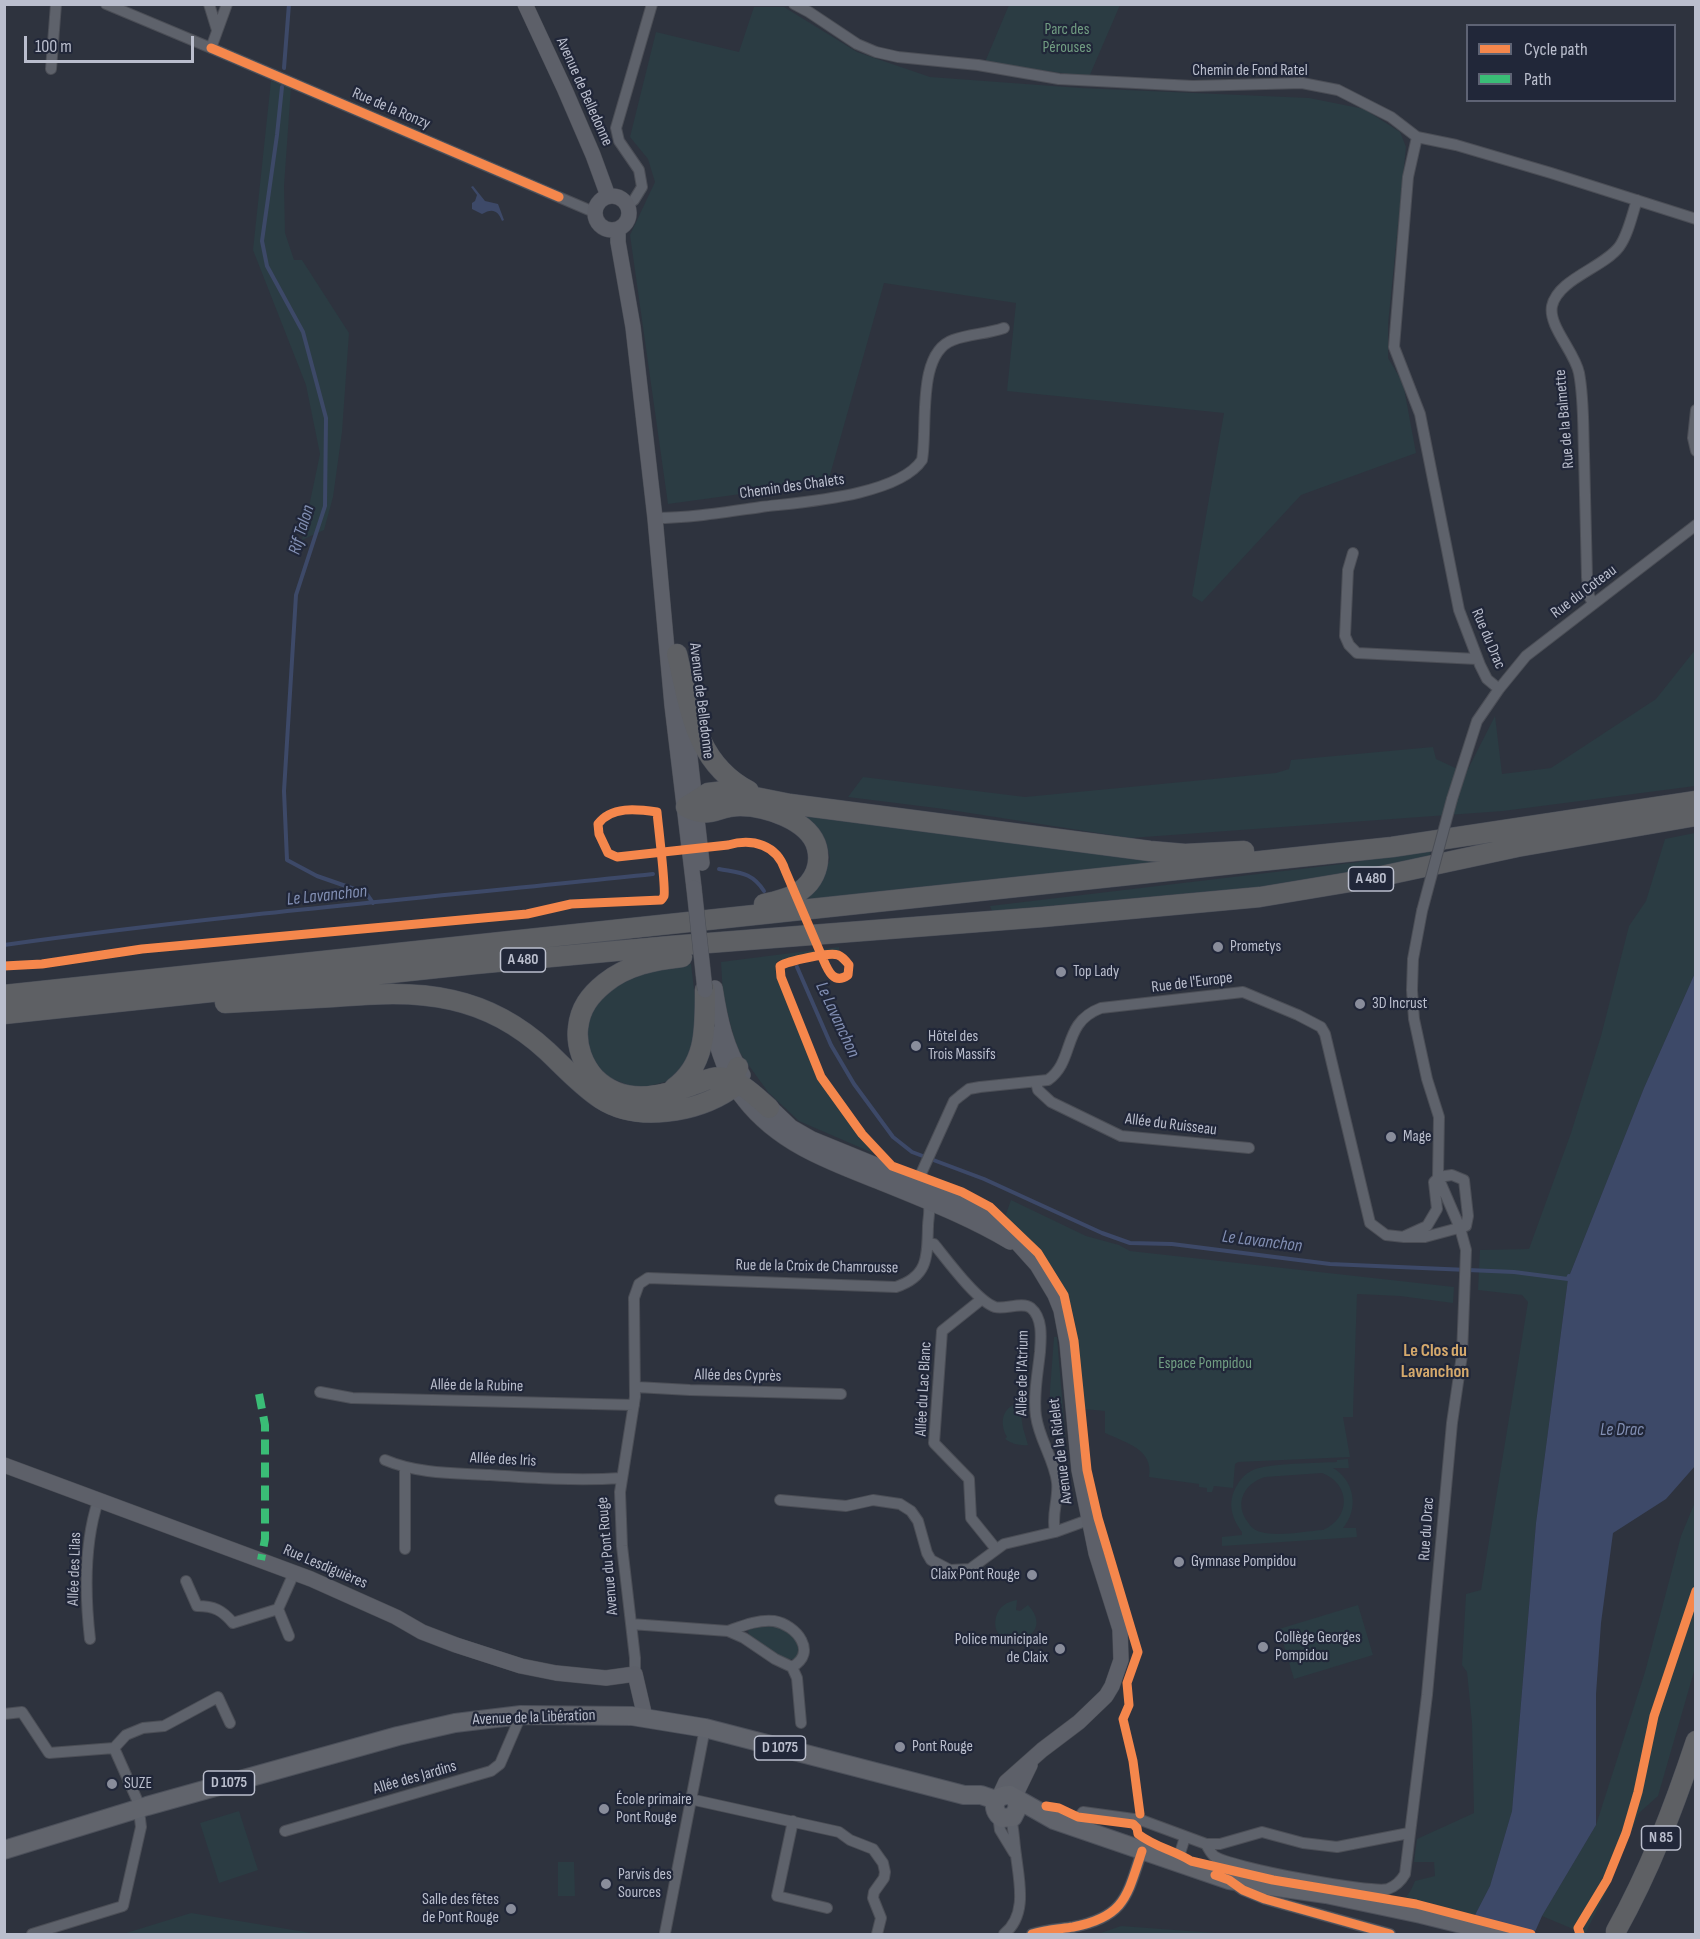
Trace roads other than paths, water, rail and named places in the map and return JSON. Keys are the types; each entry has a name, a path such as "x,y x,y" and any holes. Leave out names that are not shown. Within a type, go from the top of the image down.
{"highway":[{"path":"677,654 702,745 726,777 762,797"},
{"path":"551,937 780,901 796,894 812,880 818,861 817,847 807,830 795,821 773,813 741,806 709,813 693,807 708,793 720,791 790,804 1150,851 1209,853 1320,845 1338,852"},
{"name":"A 480","path":"4,995 1392,847 1695,801"},
{"name":"A 480","path":"4,1014 544,958 1260,897 1368,879 1528,845 1695,816"},
{"path":"735,1074 724,1078 713,1078 664,1094 637,1098 617,1092 599,1082 582,1057 578,1041 580,1014 596,990 619,973 642,964 674,958 1043,917"},
{"path":"664,1094 688,1077 700,1054 710,989"},
{"path":"4,1023 221,1003 377,994 430,997 468,1004 500,1016 545,1049 592,1093 614,1106 639,1111 678,1110 716,1099 731,1089 735,1074"},
{"path":"735,1074 743,1086 769,1108"},
{"path":"716,1099 738,1100 746,1104"},
{"name":"N 85","path":"1616,1931 1640,1888 1660,1840 1695,1741"}],"main road":[{"name":"Avenue de Belledonne","path":"525,4 593,154 608,196"},
{"path":"618,196 627,205 626,224 618,229 608,230 600,226 595,210 601,199 618,196"},
{"name":"Avenue de Belledonne","path":"618,229 618,242 633,327 655,518 672,705 693,807"},
{"name":"Avenue de Belledonne","path":"655,518 677,654 710,989"},
{"name":"Avenue de la Ridelet","path":"710,989 712,1028 720,1055 735,1074 746,1104 774,1131 805,1152 978,1224 1026,1252"},
{"name":"Avenue de la Ridelet","path":"769,1108 812,1139 959,1199 986,1213 1001,1225 1037,1265 1055,1295 1064,1324 1078,1470 1088,1520 1120,1629 1121,1660 1106,1696 1080,1722 1033,1760 1006,1807"},
{"path":"900,1190 911,1188 919,1182"},
{"name":"Rue Lesdiguières","path":"4,1465 294,1572 396,1617 422,1632 456,1645 521,1666 556,1673 606,1678 635,1674"},
{"name":"Avenue du Pont Rouge","path":"635,1674 645,1717"},
{"name":"Avenue de la Libération","path":"4,1850 139,1808 398,1736 455,1723 521,1715 645,1717 705,1728 964,1795 981,1795 1006,1807 1073,1826 1229,1880 1326,1894 1502,1935"}],"street":[{"path":"51,69 56,4"},
{"path":"209,4 217,30"},
{"path":"211,48 227,4"},
{"path":"627,205 634,200 642,188 641,179 639,170 619,141 616,128 652,4"},
{"name":"Chemin de Fond Ratel","path":"794,4 857,44 876,52 898,57 978,65 1059,80 1193,87 1302,83 1338,90 1391,117 1417,137 1477,151 1695,219"},
{"name":"Rue de la Ronzy","path":"107,7 211,48 559,198 588,210 595,210"},
{"name":"Rue du Drac","path":"1206,1844 1213,1855 1230,1863 1297,1878 1386,1890 1399,1883 1405,1874 1409,1847 1427,1695 1444,1493 1462,1355 1466,1250 1460,1227 1438,1178 1438,1117 1414,1019 1413,960 1422,910 1452,799 1477,721 1499,689 1487,679 1459,610 1420,414 1394,347 1408,177 1417,137"},
{"name":"Rue de la Balmette","path":"1593,603 1589,596 1587,577 1582,409 1578,372 1573,354 1551,315 1554,300 1564,288 1620,246 1637,200"},
{"name":"Chemin des Chalets","path":"655,518 692,516 843,497 905,476 922,460 929,372 936,353 954,339 1004,328"},
{"path":"1695,410 1693,438 1695,452"},
{"name":"Rue du Coteau","path":"1499,689 1532,650 1695,525"},
{"path":"1353,553 1348,570 1345,636 1349,645 1357,653 1477,659"},
{"name":"Rue de l'Europe","path":"919,1182 954,1101 969,1089 1048,1080 1054,1075 1064,1058 1076,1025 1085,1016 1101,1008 1239,992 1298,1015 1321,1027 1325,1034 1370,1222 1386,1235 1404,1237 1425,1238 1460,1227"},
{"name":"Allée du Ruisseau","path":"1036,1082 1038,1090 1051,1102 1121,1136 1249,1148"},
{"name":"Rue du Drac","path":"1438,1178 1452,1175 1464,1180 1468,1216 1466,1226 1460,1227"},
{"path":"1404,1237 1426,1226 1437,1209 1434,1182 1438,1178"},
{"path":"919,1182 928,1202"},
{"name":"Rue de la Croix de Chamrousse","path":"639,1284 648,1278 661,1277 896,1287 910,1283 919,1275 926,1259 928,1202"},
{"path":"928,1244 934,1244 982,1299"},
{"name":"Avenue du Pont Rouge","path":"635,1674 622,1546 621,1478 636,1387 634,1298 639,1284"},
{"name":"Allée de l'Atrium","path":"982,1299 995,1307 1025,1306 1031,1308 1041,1330 1036,1417 1054,1468 1057,1484 1053,1513 1055,1532"},
{"name":"Allée du Lac Blanc","path":"982,1299 942,1331 934,1443 969,1479 971,1518 996,1549"},
{"name":"Allée des Cyprès","path":"636,1387 841,1394"},
{"name":"Allée de la Rubine","path":"320,1392 352,1398 634,1405"},
{"name":"Allée des Iris","path":"385,1460 405,1468 531,1477 621,1478"},
{"path":"405,1468 405,1550"},
{"path":"780,1500 846,1506 873,1500 900,1504 911,1511 918,1521 931,1560 950,1570 961,1571 970,1569 1004,1544 1055,1532 1088,1520"},
{"name":"Allée des Lilas","path":"90,1639 87,1567 92,1518 98,1501"},
{"path":"290,1636 278,1609 294,1572"},
{"path":"186,1581 197,1606 218,1608 233,1623 278,1609"},
{"path":"728,1631 746,1624 772,1620 792,1627 801,1638 803,1647 801,1660 792,1667"},
{"path":"631,1624 728,1631 744,1638 775,1659 792,1667 797,1678 801,1723"},
{"path":"4,1714 22,1712 27,1716 49,1753 114,1748 126,1735 143,1728 164,1726 218,1697 230,1723"},
{"name":"Allée des Jardins","path":"285,1831 491,1771 500,1764 521,1715"},
{"path":"664,1934 705,1728"},
{"path":"32,1935 123,1906 141,1827 139,1808 126,1771 114,1748"},
{"path":"690,1799 839,1832 850,1840 873,1849 879,1856 885,1872 881,1884 874,1892 874,1904 881,1918 877,1935"},
{"path":"1004,1935 1016,1917 1022,1885 1016,1856 1000,1830 1006,1807"},
{"name":"Rue du Drac","path":"1073,1826 1083,1812 1141,1820 1206,1844 1220,1844 1262,1832 1303,1843 1337,1847 1409,1833"},
{"path":"793,1821 777,1896 827,1908"},
{"path":"1177,1863 1185,1837"},
{"path":"1032,1935 1096,1922 1111,1915 1129,1892 1142,1851"},
{"path":"1229,1880 1244,1890 1265,1899 1390,1935"}],"water":[{"path":"473,186 485,201 498,204 504,220 502,221 499,214 494,211 482,214 472,209 472,203 477,195 471,187"},
{"name":"Le Drac","path":"1695,973 1695,1466 1666,1499 1613,1533 1601,1623 1596,1694 1596,1825 1542,1916 1534,1934 1472,1934 1475,1915 1490,1886 1512,1811 1536,1523 1568,1279 1644,1088"}],"waterway":[{"name":"Rif Talon","path":"284,68 289,4"},
{"name":"Rif Talon","path":"282,87 262,241 267,266 303,332 326,418 325,506 296,595 284,791 287,860 317,876 366,893 373,903"},
{"path":"719,869 750,877 764,891"},
{"name":"Le Lavanchon","path":"4,945 247,915 653,874"},
{"name":"Le Lavanchon","path":"797,967 831,1045 854,1084 893,1137 912,1152 984,1179 1102,1233 1130,1243 1172,1244 1330,1264 1514,1272 1568,1279 1569,1276"}],"place":[{"name":"Prometys","path":"1218,947"},
{"name":"Top Lady","path":"1061,972"},
{"name":"3D Incrust","path":"1360,1004"},
{"name":"Hôtel des Trois Massifs","path":"916,1046"},
{"name":"Mage","path":"1391,1137"},
{"name":"Gymnase Pompidou","path":"1179,1562"},
{"name":"Claix Pont Rouge","path":"1032,1575"},
{"name":"Collège Georges Pompidou","path":"1263,1647"},
{"name":"Police municipale de Claix","path":"1060,1649"},
{"name":"Pont Rouge","path":"900,1747"},
{"name":"SUZE","path":"112,1784"},
{"name":"École primaire Pont Rouge","path":"604,1809"},
{"name":"Parvis des Sources","path":"606,1884"},
{"name":"Salle des fêtes de Pont Rouge","path":"511,1909"}],"district":[{"name":"Le Clos du Lavanchon","path":"1435,1361"}],"park label":[{"name":"Parc des Pérouses","path":"1067,39"},
{"name":"Espace Pompidou","path":"1205,1364"}]}
